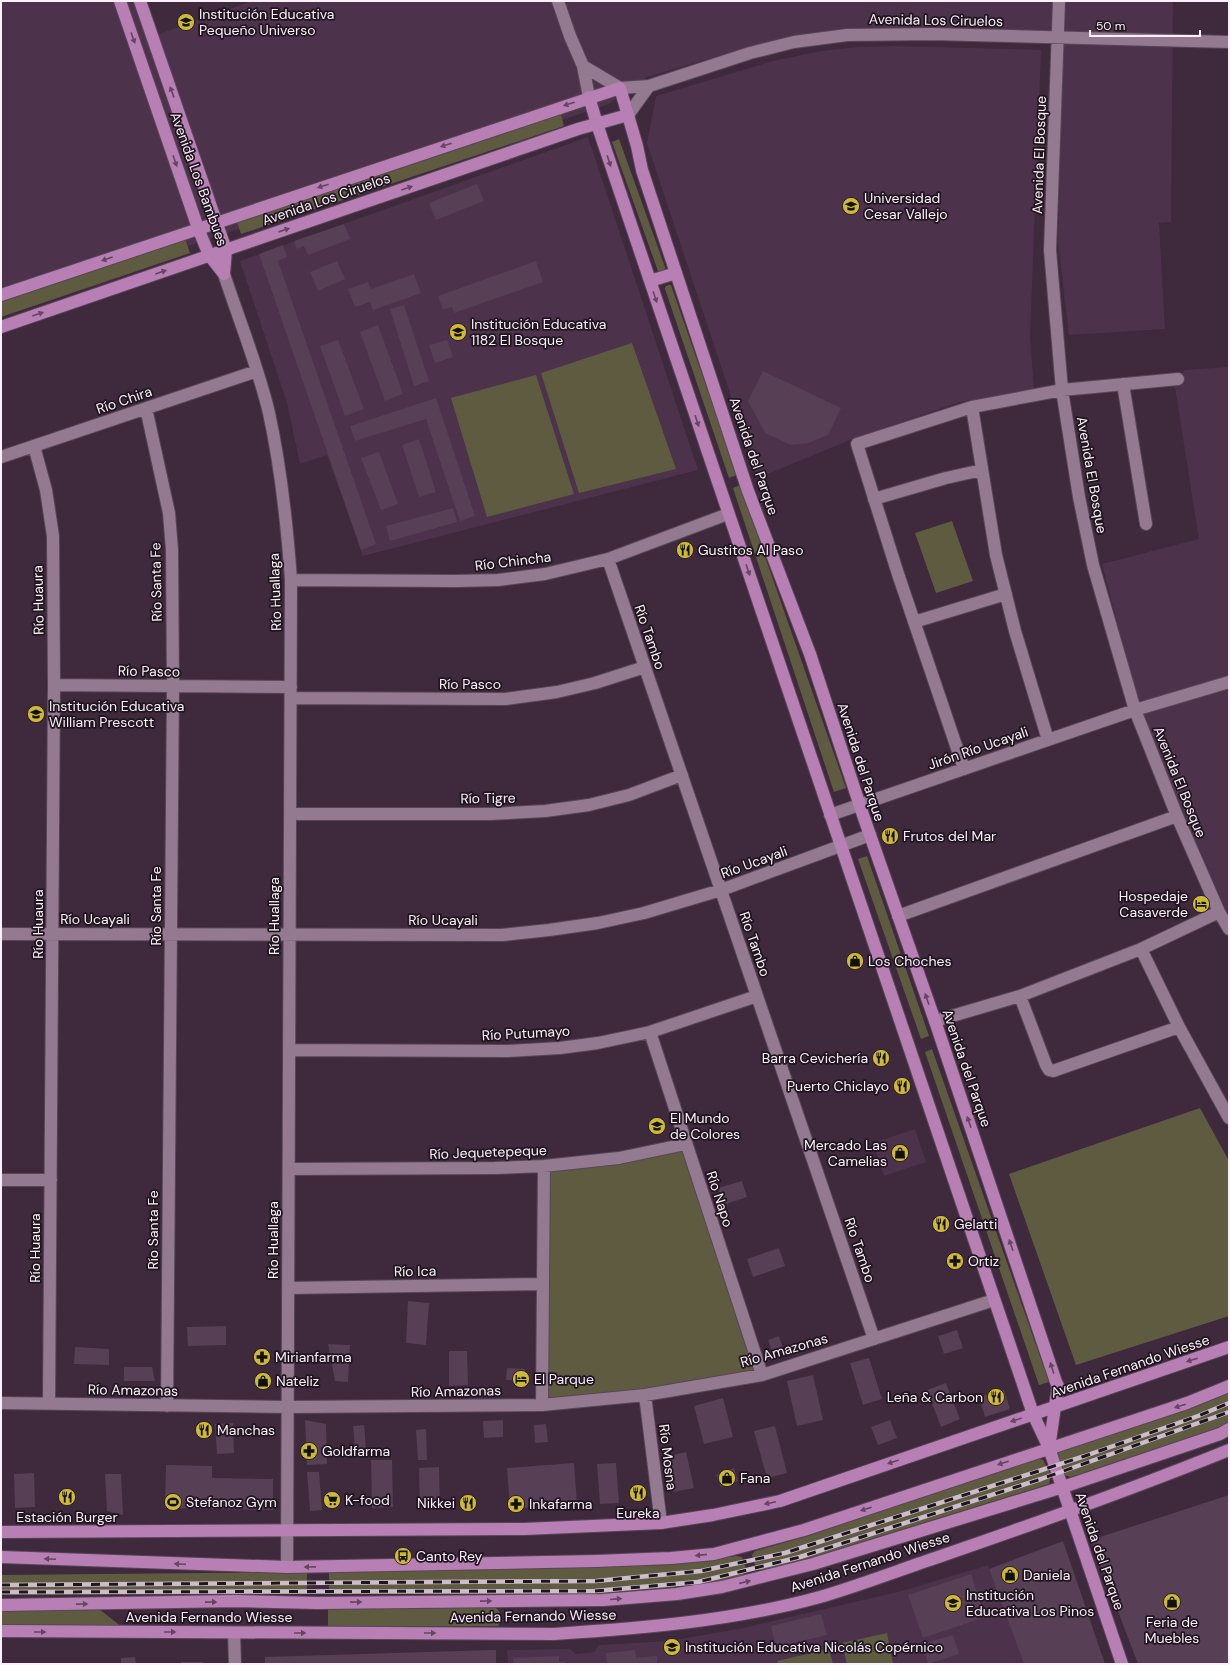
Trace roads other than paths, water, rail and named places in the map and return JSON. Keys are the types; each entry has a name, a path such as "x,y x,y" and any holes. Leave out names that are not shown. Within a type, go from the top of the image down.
{"main road":[{"name":"Avenida Los Bambues","path":"120,1 198,228 209,256 224,274"},
{"name":"Avenida Los Bambues","path":"140,1 218,222 226,250 224,274"},
{"name":"Avenida Los Ciruelos","path":"1,295 589,97 620,88"},
{"name":"Avenida del Parque","path":"620,88 642,170 748,491 810,654 870,835 935,1021 1058,1386 1049,1448"},
{"path":"589,97 597,124"},
{"name":"Avenida Los Ciruelos","path":"1,327 578,129 628,115"},
{"name":"Avenida del Parque","path":"597,124 994,1300 1033,1414 1049,1448 1063,1487 1122,1664"},
{"path":"650,281 676,273"},
{"name":"Avenida Fernando Wiesse","path":"1,1532 524,1529 661,1523 713,1515 780,1501 1229,1347"},
{"path":"1,1558 287,1567 596,1561 671,1558 714,1554 804,1530 1187,1403 1229,1386"},
{"name":"Avenida Fernando Wiesse","path":"1,1606 235,1601 318,1603 603,1600 677,1594 722,1587 813,1564 1063,1487 1220,1434 1229,1429"},
{"name":"Avenida Fernando Wiesse","path":"1,1631 554,1634 636,1628 704,1620 820,1597 1071,1511 1229,1450"}],"street":[{"path":"558,1 570,36 583,66 589,97"},
{"name":"Avenida El Bosque","path":"1059,1 1050,250 1062,390 1079,497 1093,565 1134,710 1177,816 1219,912 1229,929"},
{"name":"Avenida Los Ciruelos","path":"620,88 649,86 750,53 794,42 847,35 920,33 1229,42"},
{"path":"583,66 620,88"},
{"path":"628,115 649,86"},
{"name":"Río Huallaga","path":"224,274 269,412 280,472 287,525 291,580 287,1567"},
{"name":"Río Chira","path":"1,457 256,371"},
{"path":"964,769 856,444 972,407 1062,390 1178,378"},
{"path":"1123,384 1146,524"},
{"path":"972,407 996,555 1017,638 1048,740"},
{"name":"Río Santa Fe","path":"146,408 169,513 172,550 173,686 167,1406"},
{"name":"Río Huaura","path":"34,446 46,490 53,536 54,685 49,1404"},
{"path":"874,499 946,478 982,470"},
{"name":"Río Chincha","path":"291,580 456,581 498,580 545,574 608,559 728,514"},
{"name":"Río Tambo","path":"608,559 874,1339"},
{"path":"914,622 1006,594"},
{"name":"Río Pasco","path":"54,685 173,686 291,692 505,699 572,689 645,667"},
{"name":"Jirón Río Ucayali","path":"830,815 1134,710 1229,682"},
{"name":"Río Tigre","path":"290,814 490,814 545,811 589,805 629,795 682,776"},
{"path":"898,916 1177,816"},
{"name":"Río Ucayali","path":"1,934 502,935 549,930 598,923 721,890 870,835"},
{"path":"935,1021 1020,996 1141,949 1219,912"},
{"path":"1141,949 1180,1027 1229,1118"},
{"name":"Río Putumayo","path":"289,1050 508,1051 598,1043 650,1032 757,996"},
{"path":"1020,996 1046,1065 1049,1070 1053,1071 1180,1027"},
{"name":"Río Napo","path":"650,1032 762,1375"},
{"name":"Río Jequetepeque","path":"288,1169 495,1168 544,1166 619,1158 686,1144"},
{"path":"542,1405 544,1166"},
{"path":"1,1180 51,1180"},
{"name":"Río Ica","path":"288,1288 543,1284"},
{"name":"Río Amazonas","path":"1,1403 288,1407 542,1405 645,1395 762,1375 994,1300"},
{"name":"Río Mosna","path":"645,1395 661,1523"},
{"path":"234,1633 235,1664"}],"railway":[{"path":"1,1585 596,1581 701,1571 785,1553 1085,1456 1198,1416 1229,1403"},
{"path":"1,1592 595,1591 698,1582 800,1557 1041,1479 1229,1412"}],"place":[{"name":"Institución Educativa Pequeño Universo","path":"186,22"},
{"name":"Universidad Cesar Vallejo","path":"851,206"},
{"name":"Institución Educativa 1182 El Bosque","path":"458,332"},
{"name":"Gustitos Al Paso","path":"685,550"},
{"name":"Institución Educativa William Prescott","path":"36,714"},
{"name":"Frutos del Mar","path":"890,836"},
{"name":"Hospedaje Casaverde","path":"1201,904"},
{"name":"Los Choches","path":"855,961"},
{"name":"Barra Cevichería","path":"881,1058"},
{"name":"Puerto Chiclayo","path":"902,1086"},
{"name":"El Mundo de Colores","path":"657,1126"},
{"name":"Mercado Las Camelias","path":"900,1153"},
{"name":"Gelatti","path":"941,1224"},
{"name":"Ortiz","path":"955,1261"},
{"name":"Mirianfarma","path":"262,1357"},
{"name":"El Parque","path":"521,1379"},
{"name":"Nateliz","path":"263,1381"},
{"name":"Leña & Carbon","path":"996,1397"},
{"name":"Manchas","path":"204,1430"},
{"name":"Goldfarma","path":"309,1451"},
{"name":"Fana","path":"727,1478"},
{"name":"Eureka","path":"638,1493"},
{"name":"Estación Burger","path":"67,1497"},
{"name":"K-food","path":"332,1500"},
{"name":"Stefanoz Gym","path":"173,1502"},
{"name":"Nikkei","path":"468,1503"},
{"name":"Inkafarma","path":"516,1504"},
{"name":"Canto Rey","path":"403,1556"},
{"name":"Daniela","path":"1010,1575"},
{"name":"Feria de Muebles","path":"1172,1602"},
{"name":"Institución Educativa Los Pinos","path":"953,1603"},
{"name":"Institución Educativa Nicolás Copérnico","path":"672,1647"}]}
